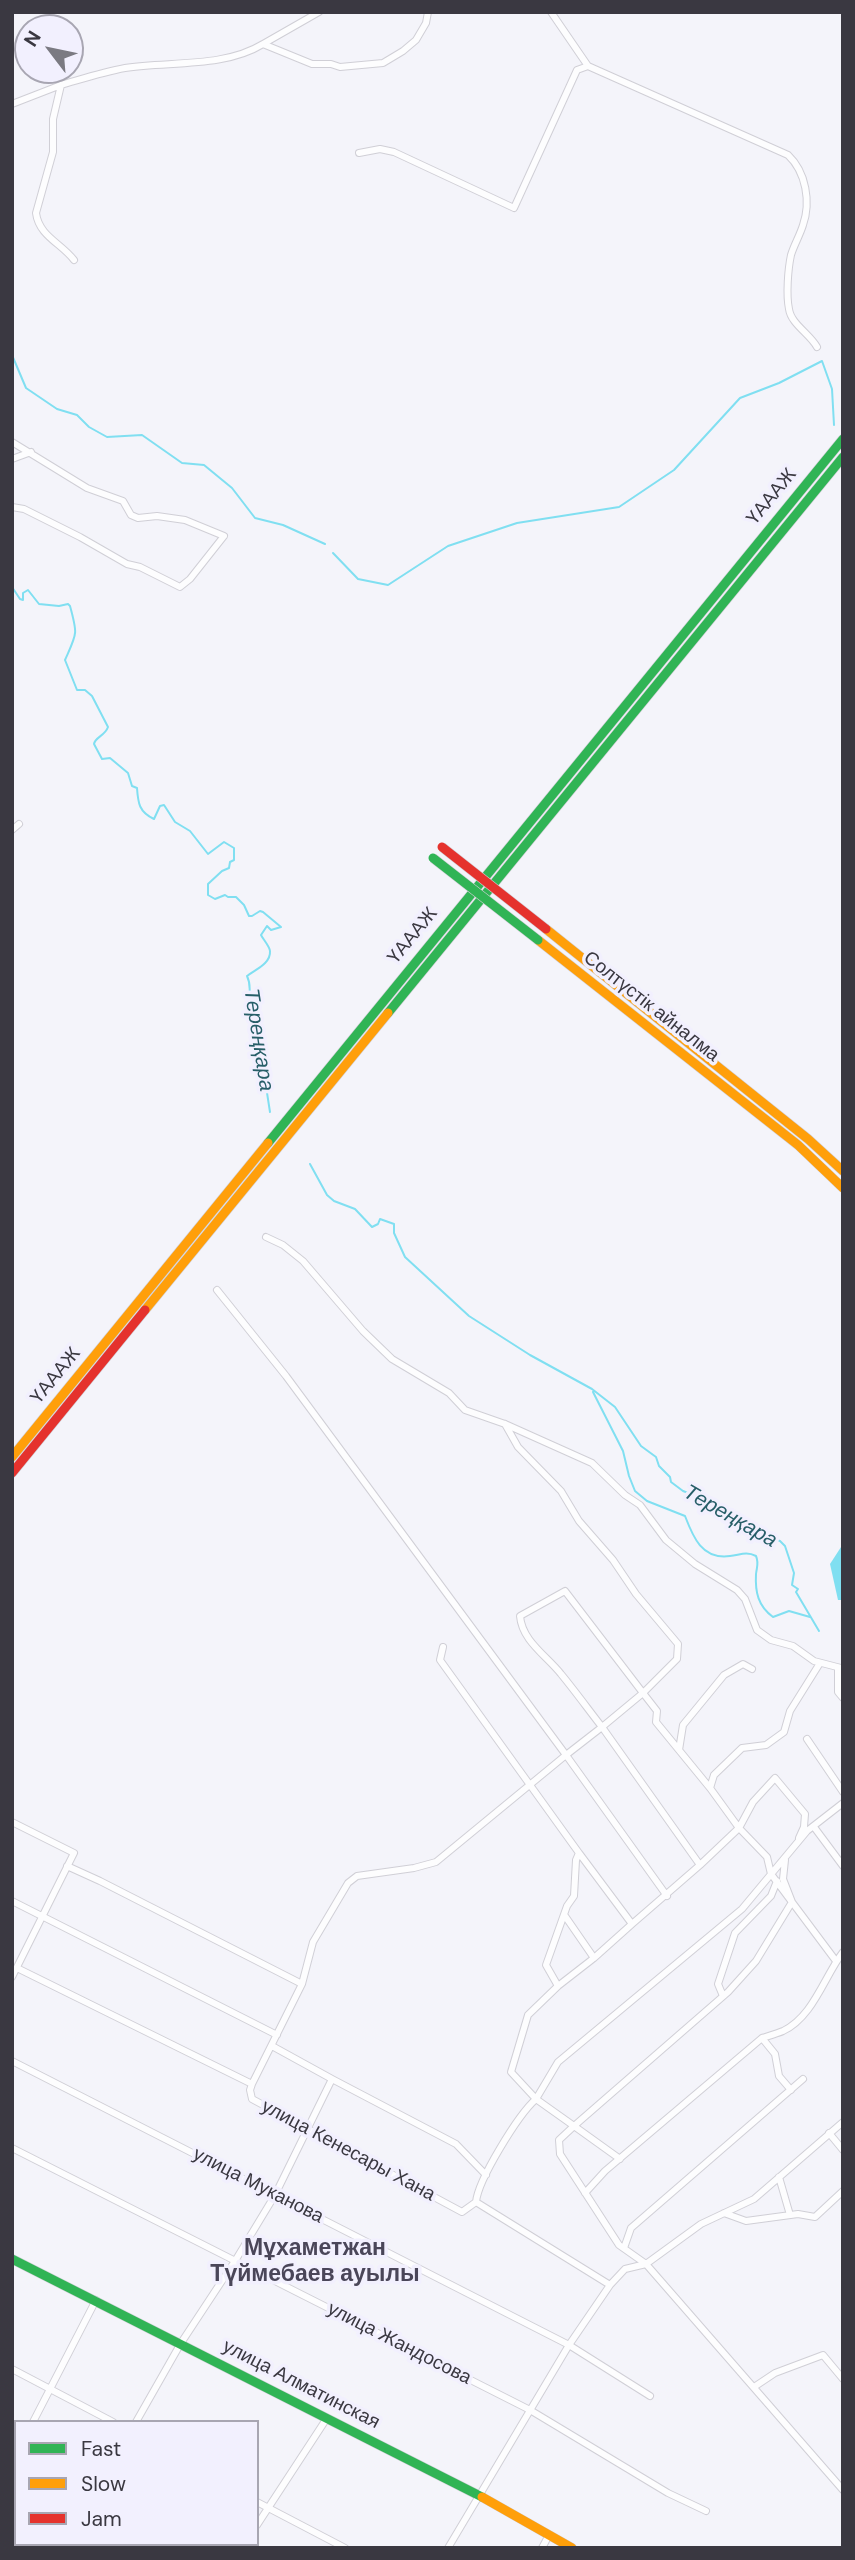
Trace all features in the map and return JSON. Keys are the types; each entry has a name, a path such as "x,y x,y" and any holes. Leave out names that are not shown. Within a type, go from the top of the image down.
{"main road":[{"name":"ҮАААЖ","path":"12,1457 841,441"},
{"name":"ҮАААЖ","path":"12,1473 843,457"},
{"name":"Солтүстік айналма","path":"442,847 808,1139 843,1171"},
{"name":"Солтүстік айналма","path":"433,858 797,1146 843,1188"},
{"path":"550,949 558,938"},
{"name":"улица Алматинская","path":"12,2259 479,2495 572,2548"}],"street":[{"path":"12,104 61,85 124,68 249,53 319,12"},
{"path":"263,44 312,64 351,66 383,63 415,40 426,23 428,12"},
{"path":"551,12 588,66 788,155 797,163 807,202 804,223 792,252 788,272 788,308 791,318 812,337 817,347"},
{"path":"359,153 380,149 394,152 514,208 577,70 588,66"},
{"path":"61,85 53,120 53,152 36,213 37,223 47,236 74,260"},
{"path":"12,442 87,488 123,501 131,515 138,518 157,516 185,520 224,536 185,586 180,587 140,567 127,564 24,509 12,507"},
{"path":"12,459 31,452"},
{"path":"12,830 19,824"},
{"path":"265,1237 283,1245 303,1261 363,1331 392,1359 449,1393 465,1410 505,1424 592,1464 625,1495 640,1505 666,1540 695,1564 737,1590 745,1599 757,1630 771,1640 793,1646 820,1663 842,1668"},
{"path":"217,1290 286,1376 667,1896"},
{"path":"252,2084 302,1983 313,1942 348,1884 357,1876 436,1862 643,1693 677,1659 678,1644 579,1521 561,1491 518,1447 505,1424"},
{"path":"701,1865 559,1671 541,1656 520,1624 520,1616 565,1591 657,1710 656,1722 739,1828 767,1857 776,1881 836,1961"},
{"path":"443,1647 440,1660 632,1924"},
{"path":"710,1788 714,1775 742,1748 766,1745 784,1732 790,1711 820,1663"},
{"path":"679,1749 683,1725 724,1675 743,1664 752,1669"},
{"path":"842,1668 838,1670 838,1692 843,1698"},
{"path":"807,1740 843,1792"},
{"path":"620,2159 536,2099 510,2071 528,2015 558,1986 701,1865 739,1828 753,1802 775,1778 805,1814 804,1827 797,1844"},
{"path":"610,2285 476,2203 486,2175 525,2109 536,2099 558,2062 742,1909 797,1844 843,1803"},
{"path":"12,1822 74,1853 12,1977"},
{"path":"814,1827 843,1866"},
{"path":"558,1986 546,1965 567,1906 574,1896 576,1860 579,1853"},
{"path":"785,1858 783,1879 792,1902"},
{"path":"67,1866 302,1983"},
{"path":"723,1996 718,1984 735,1933 771,1896 776,1881"},
{"path":"12,1901 277,2035"},
{"path":"792,1902 756,1961 723,1996 573,2126 559,2140 560,2154 624,2248 646,2264 843,2490"},
{"path":"565,1916 594,1958"},
{"path":"585,2193 620,2159 762,2038 785,2031 805,2014 843,1952"},
{"name":"улица Кенесары Хана","path":"17,1968 252,2084 249,2096 252,2099 462,2213 476,2203"},
{"path":"762,2038 775,2054 779,2076 791,2090"},
{"path":"272,2046 456,2144 486,2175"},
{"name":"улица Муканова","path":"12,2061 569,2345 650,2396"},
{"path":"137,2420 181,2343 275,2195 332,2079"},
{"path":"624,2248 631,2228 803,2079"},
{"path":"448,2548 569,2345 610,2285 625,2269 646,2264 701,2224 754,2199 843,2122"},
{"path":"828,2133 843,2150"},
{"name":"улица Жандосова","path":"12,2148 530,2410 668,2493 706,2511"},
{"path":"779,2177 790,2215"},
{"path":"724,2213 746,2221 798,2214 815,2217 843,2191"},
{"path":"34,2420 96,2300"},
{"path":"754,2388 775,2373 823,2355 843,2379"},
{"path":"12,2369 109,2420"},
{"path":"259,2522 327,2418"},
{"path":"259,2503 345,2548"},
{"path":"542,2548 549,2535"}],"water":[{"path":"843,1544 843,1600 838,1600 830,1564"}],"waterway":[{"path":"12,355 26,388 57,409 77,415 89,427 107,437 142,435 182,463 204,465 232,488 255,518 283,525 325,544"},
{"path":"333,553 358,579 388,585 448,546 517,523 619,507 674,470 740,398 779,383 822,361 832,389 834,425"},
{"name":"Тереңқара","path":"12,587 23,600 23,593 28,590 39,604 70,606 75,634 65,660 77,690 85,690 92,696 108,727 94,744 102,759 110,758 128,773 132,786 137,788 142,810 154,819 160,806 164,805 175,822 190,831 208,854 224,842 234,848 234,860 230,862 229,868 208,884 208,895 215,899 225,895 236,897 249,916 263,912 281,927 271,930 267,926 261,935 270,949 270,956 247,976 270,1112"},
{"name":"Тереңқара","path":"310,1164 327,1195 334,1201 355,1209 372,1227 378,1224 380,1219 394,1224 394,1233 405,1257 469,1316 530,1355 592,1389 615,1407 641,1446 656,1457 671,1482 749,1531 780,1541 785,1546 794,1573 792,1585 798,1589 796,1592 819,1631"},
{"path":"593,1392 623,1451 635,1491 647,1501 685,1516 695,1539 706,1551 720,1556 756,1556 758,1598 773,1617 789,1611 810,1617"}],"traffic: fast":[{"path":"268,1143 843,439"},
{"path":"388,1013 843,457"},
{"path":"433,858 538,940"},
{"path":"12,2259 482,2497"}],"traffic: slow":[{"path":"546,929 808,1139 843,1171"},
{"path":"538,940 798,1145 843,1188"},
{"path":"145,1310 388,1013"},
{"path":"12,1457 268,1143"},
{"path":"482,2497 572,2548"}],"traffic: jam":[{"path":"442,847 546,929"},
{"path":"12,1473 145,1310"}],"district":[{"name":"Мұхаметжан Түймебаев ауылы","path":"315,2262"}]}
